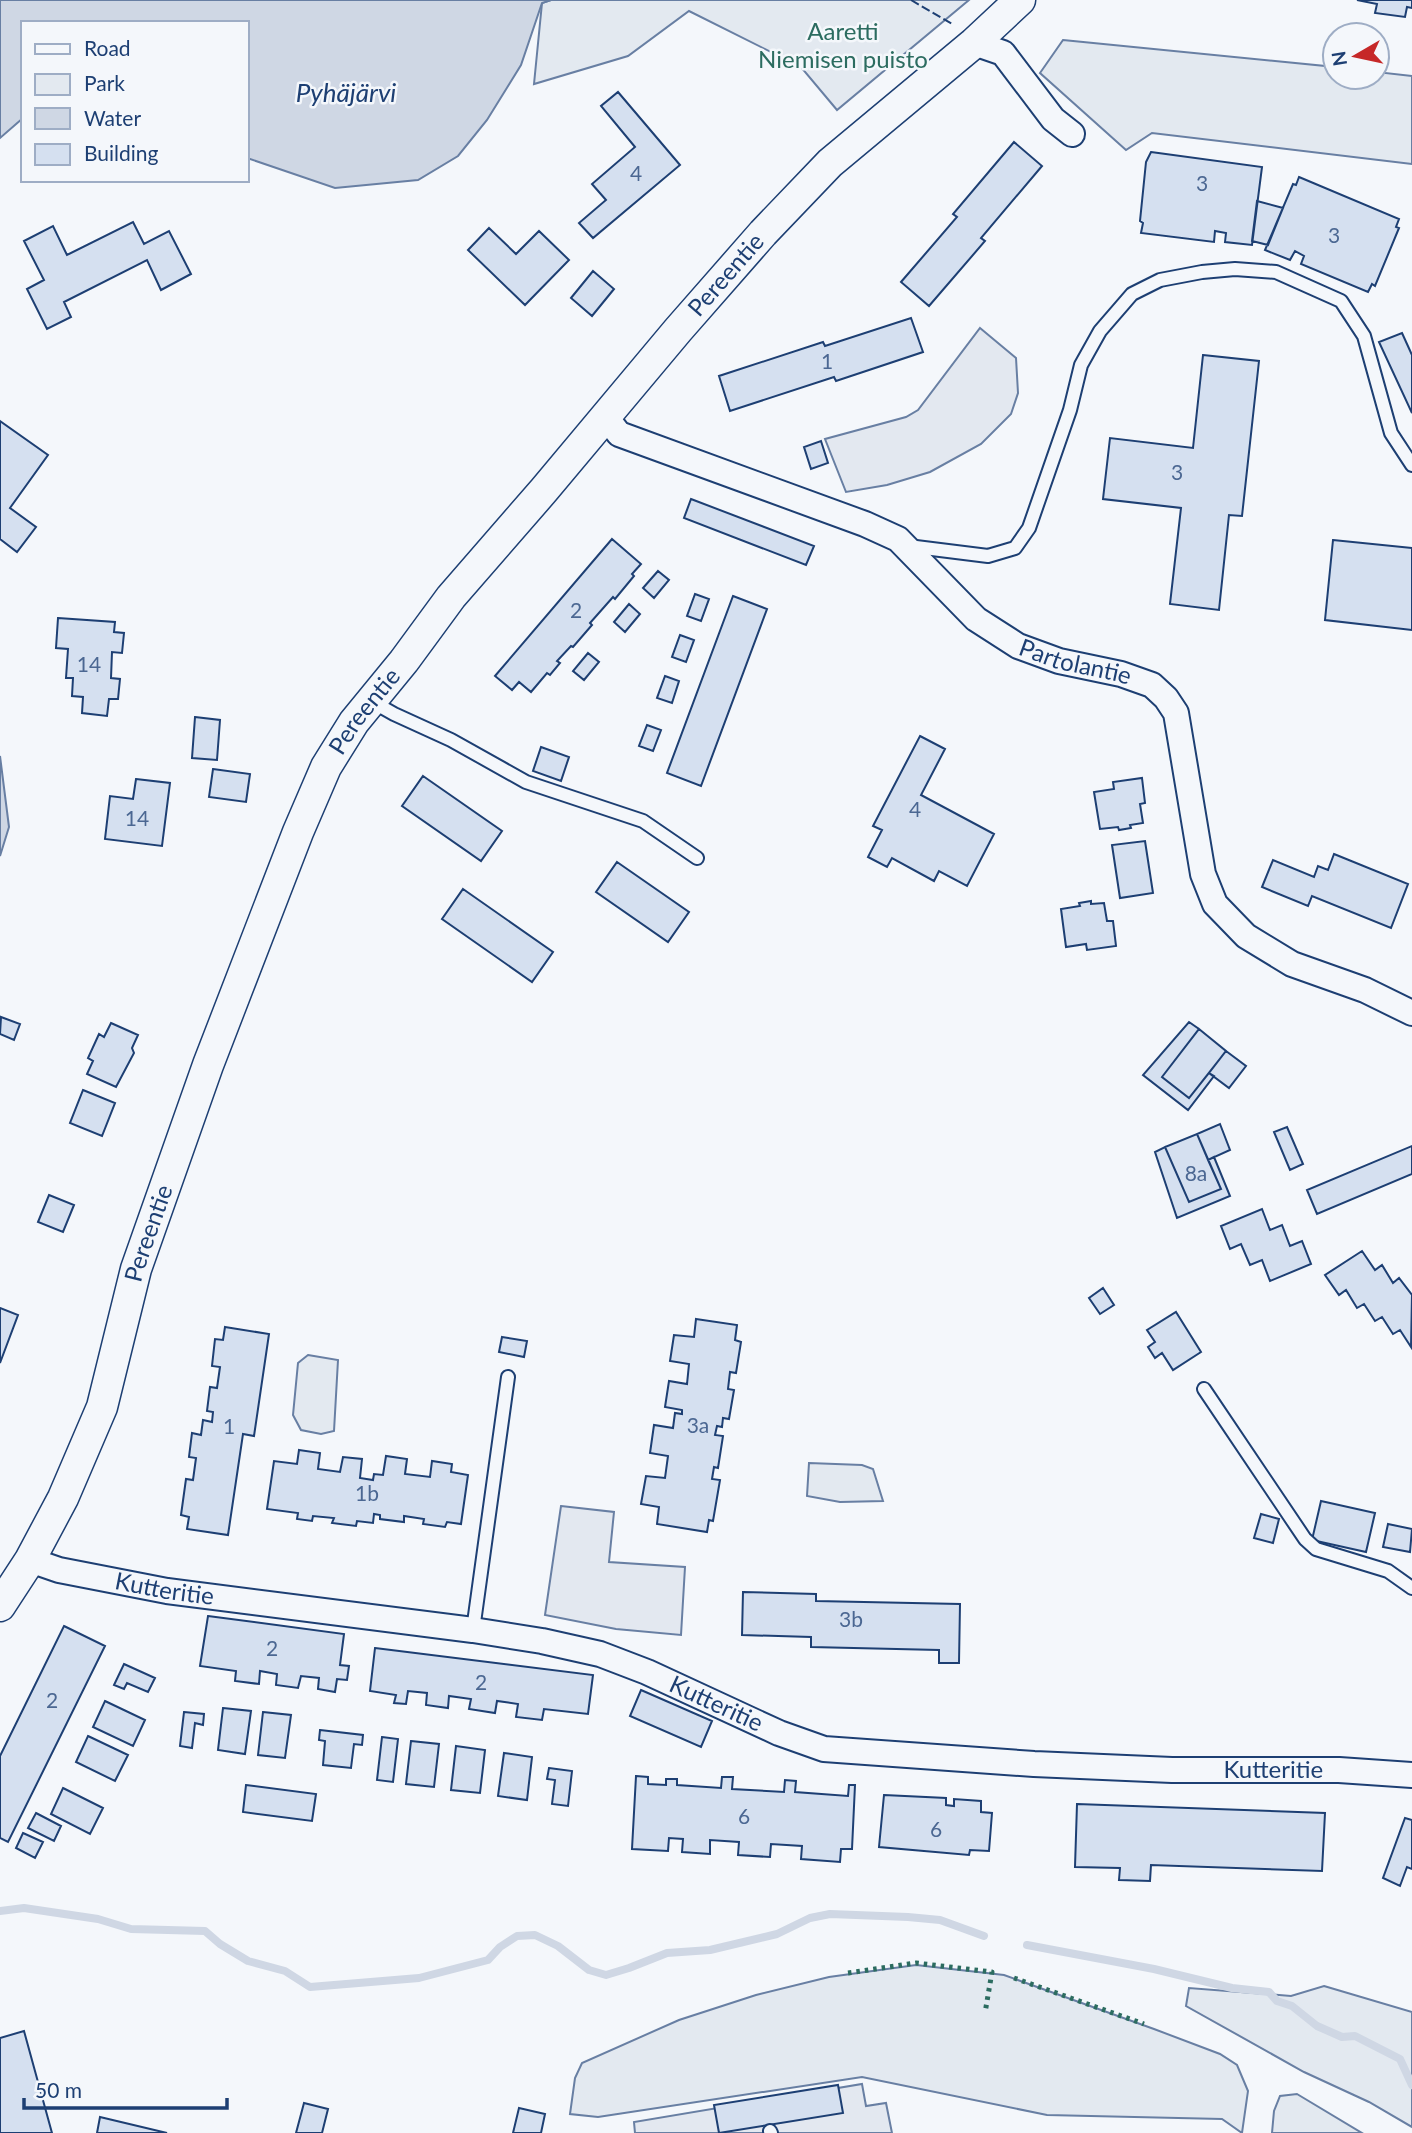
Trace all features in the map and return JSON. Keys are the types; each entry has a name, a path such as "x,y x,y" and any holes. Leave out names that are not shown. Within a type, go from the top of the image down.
{"street":[{"name":"Pereentie","path":"0,1606 30,1560 63,1497 102,1407 136,1269 208,1065 298,832 326,767 354,722 404,661 451,597 763,233 830,163 974,43 1020,0"},
{"path":"974,43 1003,53 1053,119 1072,134"},
{"name":"Partolantie","path":"606,417 619,434 865,524 898,539 976,619 1018,646 1059,661 1121,674 1152,685 1166,698 1176,713 1202,874 1215,904 1246,936 1292,964 1365,990 1412,1013"},
{"name":"Kutteritie","path":"30,1560 59,1570 167,1591 473,1630 600,1654 647,1672 779,1733 824,1749 1034,1764 1172,1770 1339,1770 1412,1775"}],"lane":[{"path":"904,546 988,556 1016,548 1029,528 1070,410 1082,365 1100,331 1132,294 1160,280 1202,272 1235,269 1276,272 1341,301 1364,336 1391,433 1412,465"},
{"path":"370,700 452,740 526,782 643,821 697,858"},
{"path":"473,1630 508,1377"},
{"path":"1204,1389 1305,1539 1316,1549 1388,1571 1412,1588"}],"green space":[{"name":"Aaretti Niemisen puisto","path":"551,0 969,0 837,110 801,67 689,11 628,56 534,84 542,3"},
{"path":"1063,40 1321,66 1321,91 1391,91 1391,74 1412,76 1412,164 1152,133 1126,150 1040,73"},
{"path":"308,1355 338,1360 334,1431 321,1434 301,1430 293,1415 298,1363"},
{"path":"809,1463 862,1465 873,1469 883,1501 840,1502 807,1496"},
{"path":"916,1965 1004,1975 1220,2054 1237,2065 1248,2091 1242,2133 1222,2119 1047,2115 862,2077 598,2117 570,2114 575,2078 582,2063 679,2020 756,1995 829,1977"},
{"path":"1324,1986 1412,2012 1412,2127 1369,2102 1304,2072 1186,2006 1189,1988 1291,1996"},
{"path":"1297,2094 1362,2133 1272,2133 1274,2111 1280,2096"}],"shaded area":[{"path":"980,328 1016,358 1018,393 1011,414 981,444 930,472 887,485 846,492 825,439 906,417 918,410"},
{"path":"561,1506 614,1512 609,1562 685,1567 681,1635 616,1629 545,1615"},
{"path":"862,2084 866,2106 886,2103 892,2133 635,2133 634,2122"}],"water":[{"name":"Pyhäjärvi","path":"0,0 551,0 542,3 521,65 487,120 458,156 418,180 335,188 248,158 248,21 21,21 21,120 0,138"},
{"path":"0,756 9,827 0,856"}],"building":[{"path":"1357,0 1412,0 1412,8 1407,7 1405,17 1375,13 1377,4"},
{"path":"618,92 680,165 593,238 579,223 606,200 592,184 635,147 601,106"},
{"path":"1014,142 1042,166 981,238 985,241 929,306 901,282 957,217 953,214"},
{"path":"1151,152 1262,167 1252,245 1225,242 1226,233 1215,231 1214,242 1141,233 1146,162"},
{"path":"1299,177 1399,219 1396,227 1399,228 1375,286 1372,284 1368,292 1301,264 1304,256 1295,251 1290,260 1265,250 1293,184 1296,185"},
{"path":"1257,201 1283,208 1268,245 1252,241"},
{"path":"133,222 144,244 169,231 191,274 161,290 147,260 64,302 71,317 47,329 27,289 44,280 24,241 53,226 67,255"},
{"path":"489,228 516,254 539,231 569,260 525,305 468,250"},
{"path":"593,271 614,289 592,316 571,298"},
{"path":"911,318 923,352 836,381 834,377 730,411 719,376 823,342 825,346"},
{"path":"1402,333 1412,355 1412,413 1379,342"},
{"path":"1203,355 1259,361 1242,516 1229,515 1219,610 1170,604 1181,508 1103,499 1110,438 1193,448"},
{"path":"0,421 48,455 10,508 36,527 17,552 0,539"},
{"path":"821,441 828,463 811,469 804,447"},
{"path":"691,499 814,546 806,565 684,518"},
{"path":"612,539 641,564 632,574 634,576 590,623 592,625 573,647 557,661 560,663 550,675 547,673 531,692 519,682 512,690 495,676"},
{"path":"1333,540 1412,548 1412,630 1325,620"},
{"path":"658,571 669,580 654,598 643,588"},
{"path":"695,594 709,599 701,621 687,616"},
{"path":"733,596 767,609 701,786 667,773"},
{"path":"629,604 640,614 625,632 614,622"},
{"path":"58,618 115,622 114,632 124,633 122,653 112,652 111,678 120,679 118,699 109,699 107,716 82,713 83,697 72,696 73,678 66,678 68,649 56,648"},
{"path":"680,635 694,640 686,662 672,657"},
{"path":"588,653 599,662 584,680 573,671"},
{"path":"665,676 679,681 672,703 657,698"},
{"path":"195,717 220,720 217,760 192,758"},
{"path":"647,725 661,730 653,751 639,746"},
{"path":"920,736 945,749 921,795 994,834 967,886 939,871 934,881 892,858 887,867 868,857 882,830 873,826"},
{"path":"541,747 569,757 561,781 533,771"},
{"path":"213,769 250,774 246,802 209,797"},
{"path":"423,776 502,831 481,861 402,806"},
{"path":"1142,778 1145,803 1140,804 1143,823 1119,830 1118,827 1100,829 1094,792 1114,789 1113,782"},
{"path":"136,779 170,783 162,846 105,839 110,796 133,799"},
{"path":"1145,841 1153,893 1120,898 1112,845"},
{"path":"1334,854 1408,884 1391,928 1312,896 1308,906 1262,887 1273,860 1314,877 1318,866 1328,870"},
{"path":"617,862 689,912 668,942 596,892"},
{"path":"463,889 553,952 532,982 442,919"},
{"path":"1091,901 1091,904 1104,903 1107,921 1113,921 1116,946 1087,950 1086,944 1066,947 1061,909"},
{"path":"1,1017 20,1024 14,1040 0,1034"},
{"path":"1189,1022 1199,1029 1162,1077 1189,1098 1209,1073 1214,1076 1188,1110 1143,1075"},
{"path":"111,1023 138,1035 132,1048 134,1053 116,1087 87,1074 93,1061 88,1058 99,1034 104,1037"},
{"path":"1199,1029 1226,1051 1189,1098 1162,1077"},
{"path":"1226,1051 1246,1066 1229,1088 1209,1073"},
{"path":"83,1090 115,1103 102,1136 70,1123"},
{"path":"1220,1124 1230,1150 1208,1160 1197,1134"},
{"path":"1287,1127 1303,1164 1290,1170 1274,1132"},
{"path":"1197,1134 1221,1189 1189,1202 1165,1147"},
{"path":"1412,1146 1412,1174 1317,1214 1307,1190"},
{"path":"1165,1147 1189,1202 1221,1189 1208,1160 1214,1157 1230,1196 1177,1218 1155,1152"},
{"path":"49,1195 74,1205 63,1232 38,1222"},
{"path":"1262,1209 1270,1230 1282,1225 1290,1246 1302,1241 1311,1264 1270,1281 1262,1260 1250,1265 1241,1244 1230,1249 1221,1226"},
{"path":"1362,1251 1375,1270 1382,1265 1393,1283 1399,1278 1412,1295 1411,1347 1400,1330 1393,1334 1382,1317 1375,1321 1364,1304 1357,1308 1346,1290 1339,1295 1325,1275"},
{"path":"1103,1288 1114,1305 1100,1314 1089,1298"},
{"path":"0,1308 18,1315 0,1363"},
{"path":"1176,1312 1201,1352 1173,1370 1162,1353 1155,1358 1148,1347 1155,1342 1147,1330"},
{"path":"696,1319 737,1325 735,1340 741,1342 736,1373 730,1372 728,1389 734,1390 729,1419 723,1418 722,1427 717,1426 715,1435 723,1436 718,1468 714,1467 712,1479 720,1480 713,1521 709,1520 707,1532 657,1524 659,1507 641,1504 646,1476 665,1478 668,1456 650,1453 654,1425 673,1428 675,1413 682,1414 682,1410 665,1407 669,1381 687,1384 689,1364 670,1361 674,1335 694,1337"},
{"path":"225,1327 269,1334 254,1436 243,1434 228,1535 187,1529 189,1517 181,1515 186,1479 193,1480 196,1458 189,1457 192,1433 201,1435 203,1420 212,1422 213,1412 207,1411 210,1387 217,1388 220,1367 212,1366 215,1339 223,1340"},
{"path":"502,1337 527,1341 524,1357 499,1352"},
{"path":"299,1450 320,1453 318,1469 340,1472 343,1457 362,1459 360,1478 373,1480 374,1474 383,1475 386,1456 407,1459 405,1474 430,1477 432,1461 452,1464 451,1472 468,1475 461,1524 447,1522 445,1527 423,1524 424,1519 404,1516 404,1522 380,1519 380,1515 374,1514 373,1523 357,1521 356,1526 332,1523 334,1518 313,1516 312,1521 297,1519 298,1513 267,1509 274,1461 297,1464"},
{"path":"1321,1501 1375,1513 1366,1552 1312,1540"},
{"path":"1261,1514 1279,1519 1273,1543 1254,1538"},
{"path":"1388,1524 1412,1529 1410,1552 1383,1547"},
{"path":"743,1592 816,1594 816,1601 960,1604 959,1663 939,1663 939,1650 811,1647 811,1637 742,1635"},
{"path":"208,1616 344,1634 340,1665 349,1666 347,1680 337,1679 335,1692 318,1689 319,1678 301,1676 298,1688 276,1685 277,1674 260,1671 259,1684 235,1681 236,1671 200,1666"},
{"path":"64,1626 105,1646 8,1842 0,1838 0,1756"},
{"path":"375,1648 593,1675 588,1714 544,1709 542,1720 516,1717 518,1704 497,1701 495,1713 469,1709 471,1699 449,1696 448,1708 426,1705 427,1693 408,1691 406,1704 394,1703 396,1695 370,1691"},
{"path":"124,1664 155,1678 148,1692 127,1683 124,1689 114,1685"},
{"path":"641,1690 712,1721 701,1747 630,1716"},
{"path":"105,1701 145,1720 133,1746 93,1727"},
{"path":"223,1708 251,1711 245,1754 218,1750"},
{"path":"184,1712 204,1714 203,1725 195,1723 192,1748 180,1746"},
{"path":"263,1712 291,1715 285,1758 258,1755"},
{"path":"320,1730 363,1735 362,1745 354,1744 351,1768 323,1765 325,1741 319,1740"},
{"path":"88,1736 128,1755 115,1781 76,1762"},
{"path":"382,1737 398,1739 393,1782 377,1780"},
{"path":"411,1741 439,1744 434,1787 406,1784"},
{"path":"456,1746 485,1750 480,1793 451,1790"},
{"path":"504,1753 532,1757 527,1800 498,1796"},
{"path":"549,1768 572,1771 568,1806 552,1804 555,1780 547,1779"},
{"path":"636,1776 648,1777 648,1784 666,1785 666,1779 677,1779 677,1785 721,1788 722,1777 733,1777 732,1789 784,1792 785,1780 796,1781 795,1792 848,1796 849,1785 855,1785 852,1849 841,1849 840,1862 801,1859 802,1846 771,1844 770,1857 738,1855 739,1842 710,1840 710,1854 682,1852 683,1839 669,1838 668,1851 632,1849"},
{"path":"246,1785 316,1794 312,1821 243,1812"},
{"path":"63,1788 103,1808 90,1834 51,1814"},
{"path":"884,1795 946,1798 946,1805 954,1806 954,1799 981,1801 981,1812 992,1813 989,1851 970,1850 969,1855 879,1847"},
{"path":"1077,1804 1325,1813 1322,1871 1151,1865 1150,1881 1119,1880 1120,1868 1075,1867"},
{"path":"36,1813 61,1826 54,1841 28,1828"},
{"path":"1405,1818 1412,1820 1412,1869 1407,1867 1400,1886 1383,1878"},
{"path":"23,1833 43,1842 35,1858 16,1848"},
{"path":"24,2031 52,2133 0,2133 0,2038"},
{"path":"838,2085 843,2113 719,2133 714,2105"},
{"path":"304,2103 328,2109 322,2133 296,2133"},
{"path":"519,2108 545,2114 541,2133 513,2133"},
{"path":"100,2117 167,2133 97,2133"}],"waterway":[{"path":"0,1911 24,1908 98,1919 131,1929 205,1931 248,1961 285,1971 310,1987 419,1978 488,1960 500,1947 517,1936 535,1935 558,1946 589,1970 606,1975 667,1953 710,1950 777,1934 810,1918 830,1914 940,1920 984,1936"},
{"path":"1027,1945 1154,1969 1232,1988 1269,1992 1277,2001 1292,2006 1317,2026 1342,2037 1355,2036 1400,2059 1412,2085"}],"hedge":[{"path":"848,1973 916,1963 992,1972 985,2013"},
{"path":"1014,1978 1144,2024"}],"fence":[{"path":"911,0 954,25"}]}
